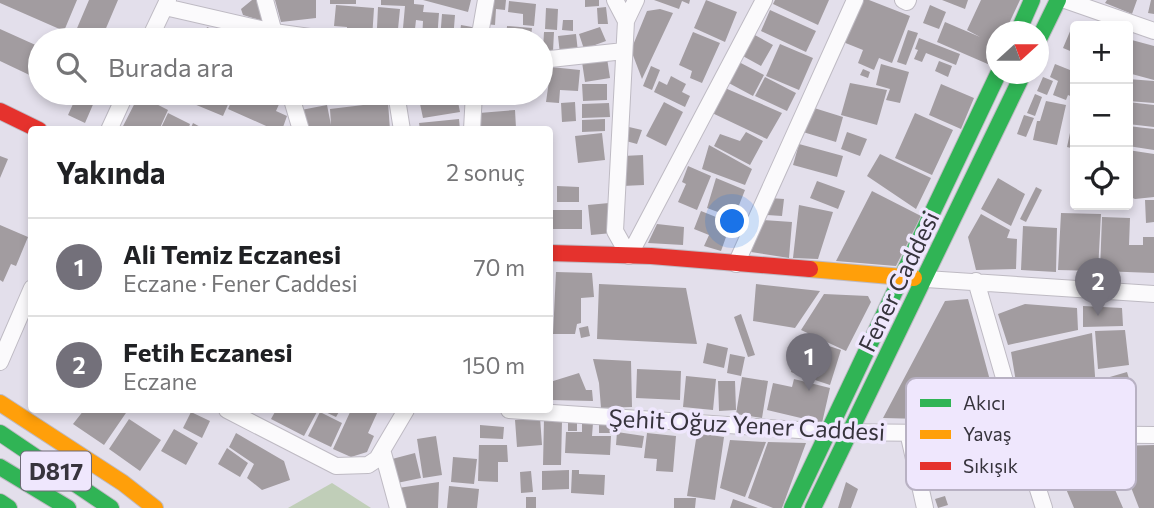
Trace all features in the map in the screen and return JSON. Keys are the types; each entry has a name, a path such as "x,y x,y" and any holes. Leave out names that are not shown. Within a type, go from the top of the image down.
{"main road":[{"path":"1023,21 1032,0"},
{"path":"1048,21 1058,0"},
{"name":"Fener Caddesi","path":"792,508 993,84"},
{"name":"Fener Caddesi","path":"813,508 1018,84"},
{"path":"0,111 31,126"},
{"path":"553,253 629,256 926,279"},
{"path":"0,403 123,483 155,508"},
{"name":"D817","path":"0,433 111,508"},
{"name":"D817","path":"0,467 68,508"},
{"path":"0,502 9,508"}],"street":[{"path":"265,0 273,28"},
{"path":"482,28 486,0"},
{"path":"615,0 626,21"},
{"path":"629,256 615,231 626,21 636,0"},
{"path":"629,256 764,0"},
{"path":"736,264 855,0"},
{"path":"1065,0 1154,31"},
{"path":"155,28 166,4 248,28"},
{"path":"553,60 624,51"},
{"path":"111,126 120,105"},
{"path":"294,105 300,126"},
{"path":"398,105 401,126"},
{"path":"472,126 473,105"},
{"path":"926,279 1154,294"},
{"path":"976,281 1004,378"},
{"path":"0,362 28,300"},
{"name":"Şehit Oğuz Yener Caddesi","path":"553,412 828,432 906,432"},
{"path":"233,413 336,466 368,465 383,453 404,413"},
{"name":"Şehit Oğuz Yener Caddesi","path":"1136,435 1154,435"},
{"path":"383,453 397,508"},
{"path":"921,490 925,508"},
{"path":"1038,490 1044,508"}],"green space":[{"path":"332,483 371,508 288,508"}],"building":[{"path":"0,0 77,0 65,28 57,28 0,3"},
{"path":"89,0 118,0 106,28 77,28"},
{"path":"252,0 259,0 266,22 243,15 241,9"},
{"path":"275,0 316,0 316,18 281,22"},
{"path":"330,0 356,0 356,4 330,4"},
{"path":"381,0 414,0 414,4 424,5 423,12 439,13 438,28 423,28 423,21 416,20 415,28 403,28 405,6 381,5"},
{"path":"423,0 471,0 468,12"},
{"path":"488,0 506,0 505,10 496,9 495,25 485,24"},
{"path":"585,0 599,0 599,6 585,7"},
{"path":"654,0 690,0 689,4 682,1 679,9"},
{"path":"706,0 737,12 725,42 694,28"},
{"path":"775,0 829,0 818,25 773,4"},
{"path":"860,0 869,0 910,16 892,63 879,58 874,70 858,63 863,50 843,42"},
{"path":"942,0 968,0 965,9"},
{"path":"981,0 1020,0 1010,21 986,21 986,63 937,42 945,22 980,37 967,30"},
{"path":"1107,0 1137,0 1132,14 1105,3"},
{"path":"1151,0 1154,0 1154,14 1148,13"},
{"path":"509,1 536,4 534,26 523,25 523,14 508,12"},
{"path":"336,5 374,8 373,28 334,26"},
{"path":"930,5 946,12 939,29 923,23"},
{"path":"378,7 400,9 398,28 377,28"},
{"path":"606,7 608,24 598,24 597,8"},
{"path":"546,8 558,9 557,30 545,28"},
{"path":"660,9 673,13 642,79 631,50 647,11"},
{"path":"770,10 816,31 806,52 761,31"},
{"path":"442,14 455,15 454,28 441,28"},
{"path":"563,20 573,20 573,31 562,30"},
{"path":"600,27 606,41 584,49 579,34"},
{"path":"0,29 28,42 28,74 0,61"},
{"path":"908,30 918,33 906,65 897,62"},
{"path":"1070,31 1070,51 1063,48"},
{"path":"693,32 720,43 702,83 690,78 692,71 679,65"},
{"path":"576,34 578,52 560,54 558,36"},
{"path":"753,34 773,45 761,66 741,55"},
{"path":"919,38 960,54 956,65 926,53 922,62 914,59"},
{"path":"1133,40 1154,46 1154,80 1133,74"},
{"path":"780,44 813,58 799,90 766,76"},
{"path":"607,58 610,78 585,82 582,62"},
{"path":"735,60 764,75 753,96 725,81"},
{"path":"939,61 952,66 948,77 935,71"},
{"path":"881,64 909,72 900,103 886,100 890,89 876,85"},
{"path":"1055,64 1070,70 1070,96 1066,100 1053,95 1058,81 1050,77"},
{"path":"651,66 660,70 652,90 643,86"},
{"path":"553,67 580,70 578,91 560,90 559,103 553,103"},
{"path":"863,69 870,72 868,78 860,75"},
{"path":"671,76 686,84 682,92 690,96 685,107 654,92 659,81 667,85"},
{"path":"765,77 796,93 787,111 755,96"},
{"path":"1049,79 1053,81 1047,95 1037,91 1040,84 1049,84"},
{"path":"1133,79 1154,81 1154,103 1133,101"},
{"path":"850,83 887,90 877,125 841,115"},
{"path":"582,84 607,84 607,100 583,101"},
{"path":"941,84 974,98 961,129 929,115"},
{"path":"725,88 782,113 767,139 710,112"},
{"path":"1035,94 1042,97 1035,116 1027,113"},
{"path":"1046,101 1066,105 1057,145 1033,140 1037,121 1040,121"},
{"path":"575,102 576,121 562,122 561,103"},
{"path":"664,102 683,112 666,146 646,136"},
{"path":"609,103 610,117 582,118 582,104"},
{"path":"1133,103 1154,105 1154,127 1133,125"},
{"path":"73,105 93,105 85,123 68,115"},
{"path":"134,105 158,105 168,110 161,126 123,126"},
{"path":"196,105 228,105 223,116"},
{"path":"230,105 279,105 276,111 287,116 283,126 266,126 228,109"},
{"path":"327,105 331,125 330,109 388,105 390,126 304,126 301,110"},
{"path":"420,105 459,105 460,112 423,118"},
{"path":"811,107 843,117 836,142 803,132"},
{"path":"515,110 516,126 481,126 479,113"},
{"path":"168,113 190,124 189,126 162,126"},
{"path":"915,113 953,130 932,175 895,158"},
{"path":"1024,115 1034,118 1026,137 1017,134"},
{"path":"459,119 460,126 419,126 419,123"},
{"path":"605,119 605,131 582,132 582,120"},
{"path":"629,127 642,130 637,144 626,141"},
{"path":"1133,127 1154,129 1154,150 1133,147"},
{"path":"746,132 763,141 750,165 714,146 720,134 740,141"},
{"path":"847,132 867,139 860,156 841,149"},
{"path":"602,133 605,160 578,163 575,136"},
{"path":"799,144 843,156 837,177 793,165"},
{"path":"709,145 752,169 745,185 702,169"},
{"path":"1133,151 1154,154 1154,197 1135,199"},
{"path":"880,154 931,178 916,209 867,176"},
{"path":"643,155 644,185 622,186 623,156"},
{"path":"0,156 8,159 0,178"},
{"path":"688,166 711,176 697,210 678,202 686,184 682,182"},
{"path":"716,178 745,190 734,218 707,208"},
{"path":"998,178 1025,194 1011,226 981,209"},
{"path":"817,181 845,191 838,209 810,198"},
{"path":"557,186 579,187 579,202 557,202"},
{"path":"1036,187 1042,190 1026,222 1020,219"},
{"path":"872,191 921,216 896,266 836,261"},
{"path":"770,198 784,199 782,216 767,215"},
{"path":"1145,200 1154,200 1154,222 1146,223"},
{"path":"609,203 612,233 591,235 588,205"},
{"path":"799,205 833,212 818,259 793,258"},
{"path":"553,210 582,210 582,229 553,229"},
{"path":"701,211 731,223 721,251 704,246 709,235 694,229"},
{"path":"1061,213 1101,214 1098,271 1058,270"},
{"path":"981,214 1010,230 1007,238 1017,239 1016,269 976,270 968,237"},
{"path":"1102,217 1130,218 1129,245 1143,245 1143,237 1154,237 1154,273 1100,271"},
{"path":"763,220 792,222 789,258 751,252"},
{"path":"657,224 684,227 683,245 648,243"},
{"path":"0,225 28,237 16,266 11,264 3,282 0,280"},
{"path":"1023,226 1057,228 1056,272 1021,270"},
{"path":"556,272 592,273 594,297 581,298 581,323 577,324 575,334 553,334"},
{"path":"599,284 686,288 697,344 597,339"},
{"path":"756,284 820,291 795,328 753,321"},
{"path":"824,294 868,296 871,302 846,351 801,330"},
{"path":"968,299 989,378 906,378 906,419 883,418 945,301"},
{"path":"1025,304 1077,308 1078,330 1008,345 998,314"},
{"path":"1083,306 1122,308 1123,326 1083,327"},
{"path":"741,314 755,355 748,357 734,317"},
{"path":"588,326 590,336 581,338 579,328"},
{"path":"1125,330 1129,365 1098,369 1095,331"},
{"path":"1092,333 1095,378 1015,378 1011,352"},
{"path":"802,337 841,350 830,385 791,372"},
{"path":"707,343 728,348 724,368 703,363"},
{"path":"730,354 745,357 741,376 727,373"},
{"path":"593,359 631,361 632,407 601,408"},
{"path":"637,369 681,371 680,400 636,398"},
{"path":"1127,372 1129,378 1106,378"},
{"path":"579,373 586,390 592,390 593,401 553,400 553,381"},
{"path":"686,376 716,379 713,410 683,407"},
{"path":"742,377 768,381 762,418 736,414"},
{"path":"794,379 830,388 822,423 767,410 773,383 792,387"},
{"path":"718,381 735,381 736,410 719,411"},
{"path":"82,413 126,413 104,445 73,424"},
{"path":"190,413 210,421 202,438 183,428"},
{"path":"274,413 316,413 304,436 271,419"},
{"path":"320,413 342,423 331,447 308,436"},
{"path":"350,413 377,413 368,433 374,436 367,452 351,457 333,449"},
{"path":"540,417 542,445 517,447 515,420"},
{"path":"129,419 161,440 140,471 109,449"},
{"path":"544,419 562,420 561,465 543,465"},
{"path":"568,419 577,419 577,431 568,431"},
{"path":"582,423 593,423 592,436 611,436 610,455 565,453 566,432 582,432"},
{"path":"599,423 611,423 611,433 599,433"},
{"path":"480,425 504,427 503,439 480,438"},
{"path":"174,429 198,443 186,465 161,451"},
{"path":"617,432 644,436 642,448 616,445"},
{"path":"236,433 284,461 290,480 262,490 247,478 254,464 229,447"},
{"path":"647,433 676,436 673,472 656,471 657,459 644,458"},
{"path":"697,433 724,437 715,500 687,496"},
{"path":"436,436 442,475 423,478 417,439"},
{"path":"730,440 766,442 745,497 720,488"},
{"path":"768,442 806,443 782,508 773,508 748,498"},
{"path":"479,445 507,445 508,462 498,462 498,482 478,481"},
{"path":"1136,445 1154,445 1154,508 1139,508 1132,490 1136,490"},
{"path":"227,448 248,463 240,477 218,464"},
{"path":"415,453 421,478 397,483 392,459"},
{"path":"453,457 477,459 474,484 451,482"},
{"path":"569,470 569,489 542,490 542,471"},
{"path":"572,470 579,470 579,474 605,475 604,495 571,493"},
{"path":"531,471 533,492 521,493 520,472"},
{"path":"439,482 438,508 404,508 398,488"},
{"path":"846,482 858,489 851,508 838,508"},
{"path":"449,486 479,489 477,508 447,508"},
{"path":"1066,490 1115,490 1123,508 1074,508"},
{"path":"945,496 948,505 938,508 935,499"},
{"path":"526,497 536,497 536,508 526,508"},
{"path":"674,498 696,498 695,508 674,508"},
{"path":"733,499 758,508 730,508"}],"traffic: fast":[{"path":"1023,21 1032,0"},
{"path":"1048,21 1058,0"},
{"path":"792,508 993,84"},
{"path":"813,508 1018,84"},
{"path":"0,433 111,508"},
{"path":"0,467 68,508"},
{"path":"0,502 9,508"}],"traffic: slow":[{"path":"810,269 914,278"},
{"path":"0,403 123,483 155,508"}],"traffic: jam":[{"path":"0,111 31,126"},
{"path":"553,253 651,256 810,269"}],"place":[{"name":"Fetih Eczanesi","path":"1098,316"},
{"name":"Ali Temiz Eczanesi","path":"809,391"}]}
